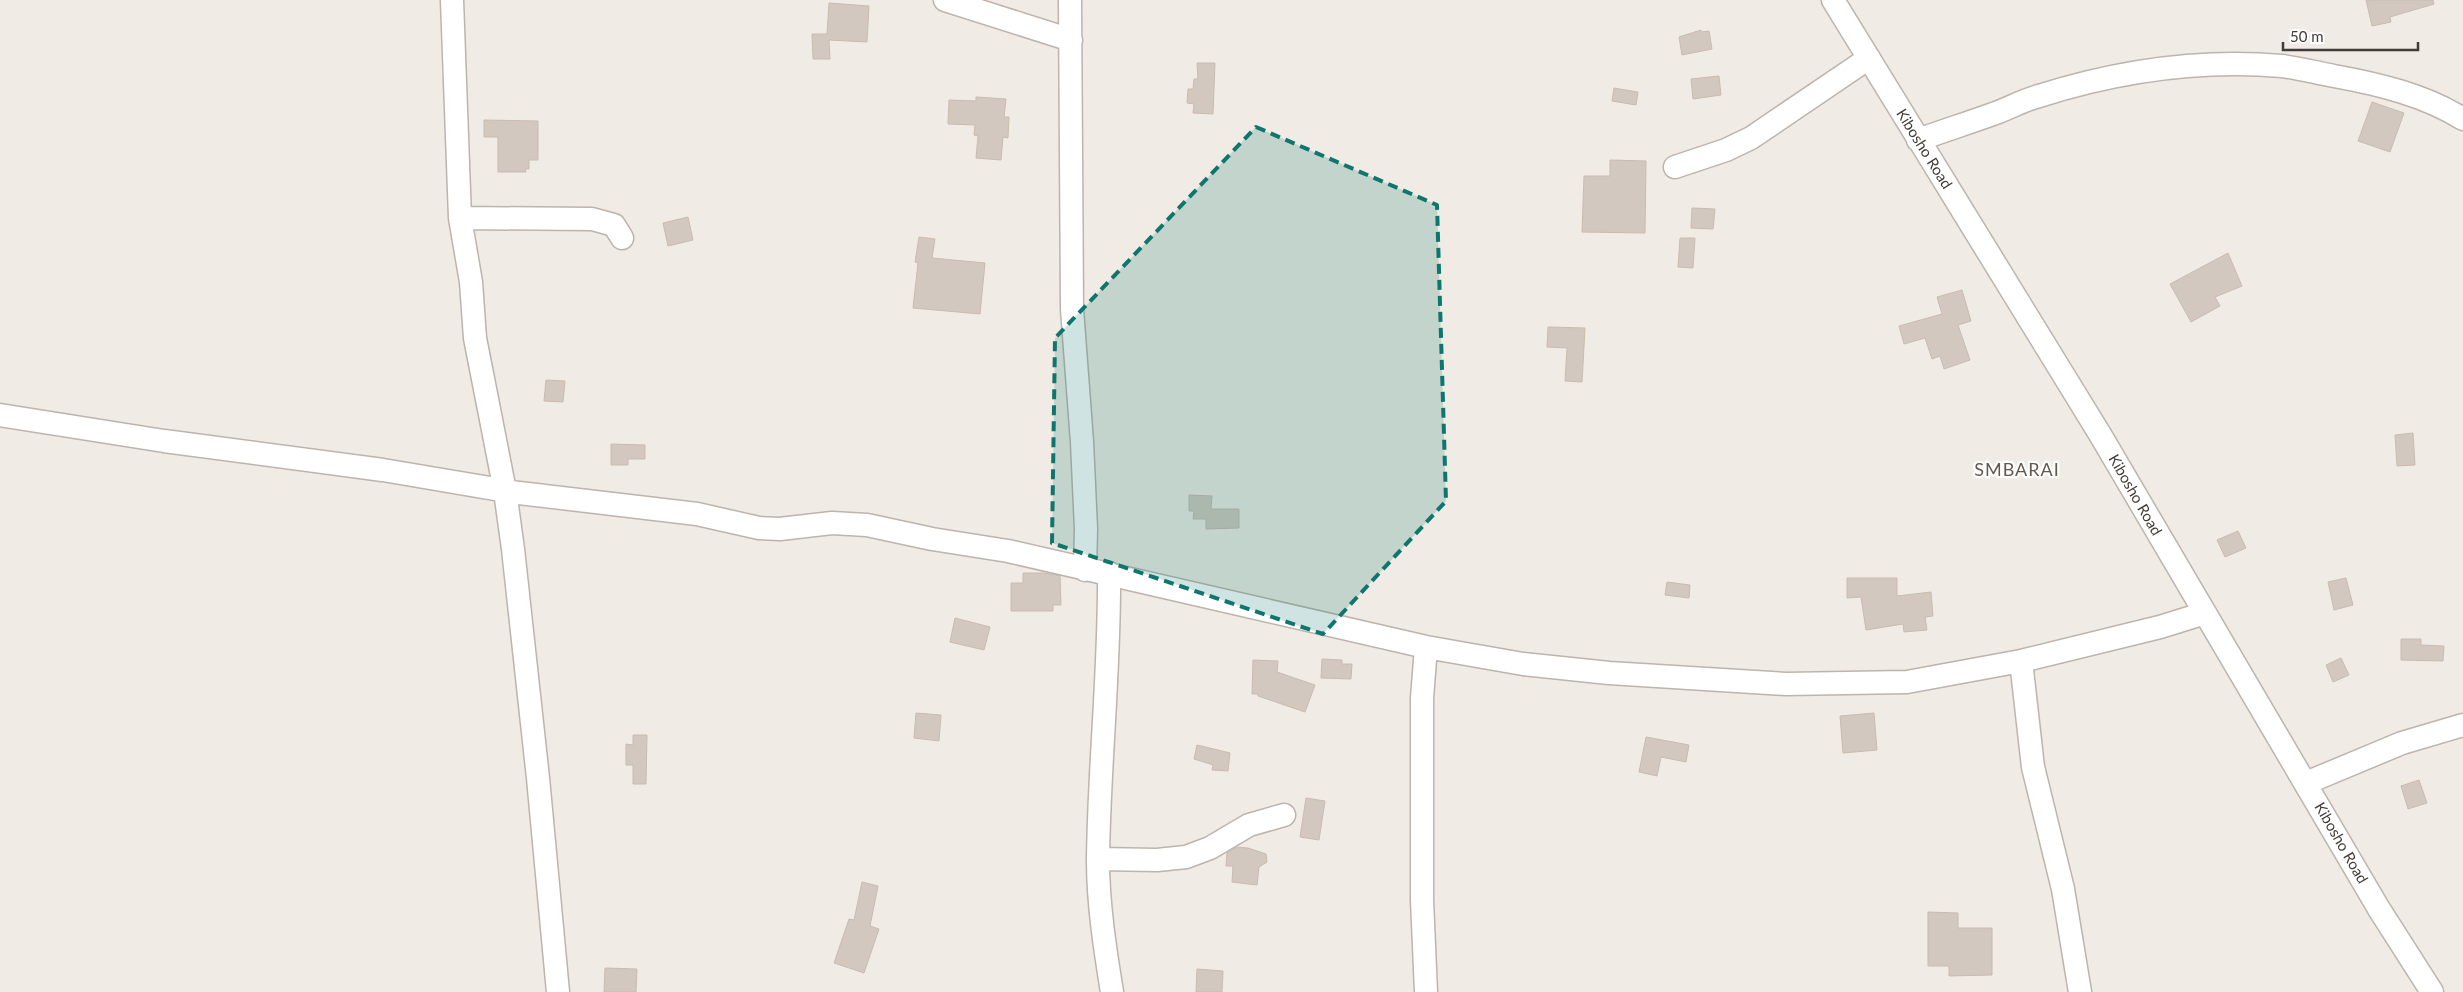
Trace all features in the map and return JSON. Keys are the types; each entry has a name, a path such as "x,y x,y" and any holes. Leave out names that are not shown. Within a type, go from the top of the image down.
{"street":[{"path":"452,0 460,218 471,282 476,338 505,491 523,632 558,992"},
{"path":"946,0 1071,40"},
{"path":"1070,0 1072,309 1086,529 1085,570"},
{"name":"Kibosho Road","path":"1833,0 1918,140 1984,243 2379,909 2432,992"},
{"path":"1675,166 1726,150 1751,138 1869,58"},
{"path":"1918,140 1994,114 2037,96 2082,83 2138,70 2192,66 2283,66 2354,79 2406,93 2447,109 2463,119"},
{"path":"460,218 592,219 606,221 614,225 622,238"},
{"path":"0,415 164,441 374,468 505,491 697,514 759,528 780,529 832,523 867,525 932,539 1008,551 1085,570 1109,573 1426,647 1523,664 1609,674 1786,684 1907,682 2021,661 2160,627 2205,613"},
{"path":"1109,573 1109,637 1098,859 1103,926 1112,992"},
{"path":"1426,647 1422,698 1422,900 1426,992"},
{"path":"2021,661 2033,767 2063,889 2080,992"},
{"path":"2306,783 2402,743 2463,725"},
{"path":"1098,859 1158,860 1186,857 1210,848 1249,825 1284,815"}],"highlighted area":[{"path":"1256,127 1437,205 1446,501 1323,634 1052,543 1055,338"}],"building":[{"path":"2366,0 2433,0 2434,4 2390,17 2391,22 2372,26"},
{"path":"829,3 869,6 867,42 829,40 830,59 813,59 812,34 827,34"},
{"path":"1701,30 1701,32 1709,31 1712,49 1682,55 1679,37"},
{"path":"1197,63 1215,63 1213,114 1193,113 1194,104 1187,103 1188,89 1193,89 1194,79 1198,79"},
{"path":"1719,76 1721,95 1693,99 1691,79"},
{"path":"1614,88 1638,92 1636,105 1612,101"},
{"path":"976,97 1006,99 1004,117 1009,117 1008,138 1003,137 1001,160 976,158 978,136 974,135 975,125 948,124 949,100 976,101"},
{"path":"2372,102 2404,113 2390,152 2358,141"},
{"path":"484,120 538,121 538,160 529,160 529,169 525,169 526,172 498,172 498,137 484,137"},
{"path":"1610,160 1646,161 1645,233 1582,232 1584,176 1610,176"},
{"path":"1692,208 1715,209 1713,229 1691,228"},
{"path":"688,217 693,240 668,246 663,223"},
{"path":"919,237 935,239 932,258 985,263 980,314 913,308 918,263 915,262"},
{"path":"1680,238 1695,238 1693,268 1678,267"},
{"path":"2228,253 2242,286 2215,297 2220,306 2191,322 2170,284"},
{"path":"1962,290 1971,321 1958,325 1970,360 1944,369 1940,356 1932,359 1925,338 1904,344 1899,326 1942,314 1937,297"},
{"path":"1548,327 1585,328 1582,382 1565,381 1567,348 1547,347"},
{"path":"546,380 565,381 563,402 544,401"},
{"path":"2413,433 2415,465 2397,466 2395,435"},
{"path":"611,444 645,445 645,459 628,459 628,465 611,465"},
{"path":"1189,495 1212,496 1211,509 1239,509 1239,528 1206,529 1206,519 1193,519 1194,511 1189,511"},
{"path":"2238,531 2246,548 2225,557 2217,540"},
{"path":"1023,573 1044,573 1060,576 1061,605 1053,605 1053,611 1011,611 1011,583 1023,583"},
{"path":"1847,578 1897,578 1897,596 1931,592 1933,616 1925,617 1927,630 1904,632 1903,624 1866,630 1861,597 1847,598"},
{"path":"2346,578 2353,605 2334,610 2328,582"},
{"path":"1667,582 1690,585 1689,598 1665,595"},
{"path":"955,618 990,627 984,650 950,642"},
{"path":"2401,639 2421,639 2421,645 2444,646 2443,661 2401,660"},
{"path":"2341,658 2349,675 2333,682 2326,665"},
{"path":"1322,659 1342,660 1342,664 1352,664 1351,679 1321,678"},
{"path":"1253,660 1278,661 1277,672 1315,685 1305,712 1258,696 1258,694 1252,694"},
{"path":"916,713 941,715 939,741 914,738"},
{"path":"1874,713 1877,750 1843,753 1840,716"},
{"path":"633,735 647,735 646,784 633,784 633,765 626,765 626,744 633,745"},
{"path":"1646,737 1689,745 1686,762 1661,757 1657,776 1639,772"},
{"path":"1197,745 1230,753 1228,771 1212,770 1213,765 1194,759"},
{"path":"2419,780 2427,803 2408,809 2401,786"},
{"path":"1306,798 1325,801 1319,840 1300,837"},
{"path":"1237,847 1248,848 1266,854 1267,862 1259,867 1257,885 1232,882 1233,866 1226,866 1227,853"},
{"path":"862,882 878,886 870,926 879,929 864,973 834,963 849,919 854,920"},
{"path":"1928,912 1958,913 1958,928 1992,928 1992,975 1949,976 1949,966 1928,966"},
{"path":"605,968 637,969 636,992 604,992"},
{"path":"1197,969 1223,971 1222,992 1196,992"}],"district":[{"name":"SMBARAI","path":"2017,470"}]}
